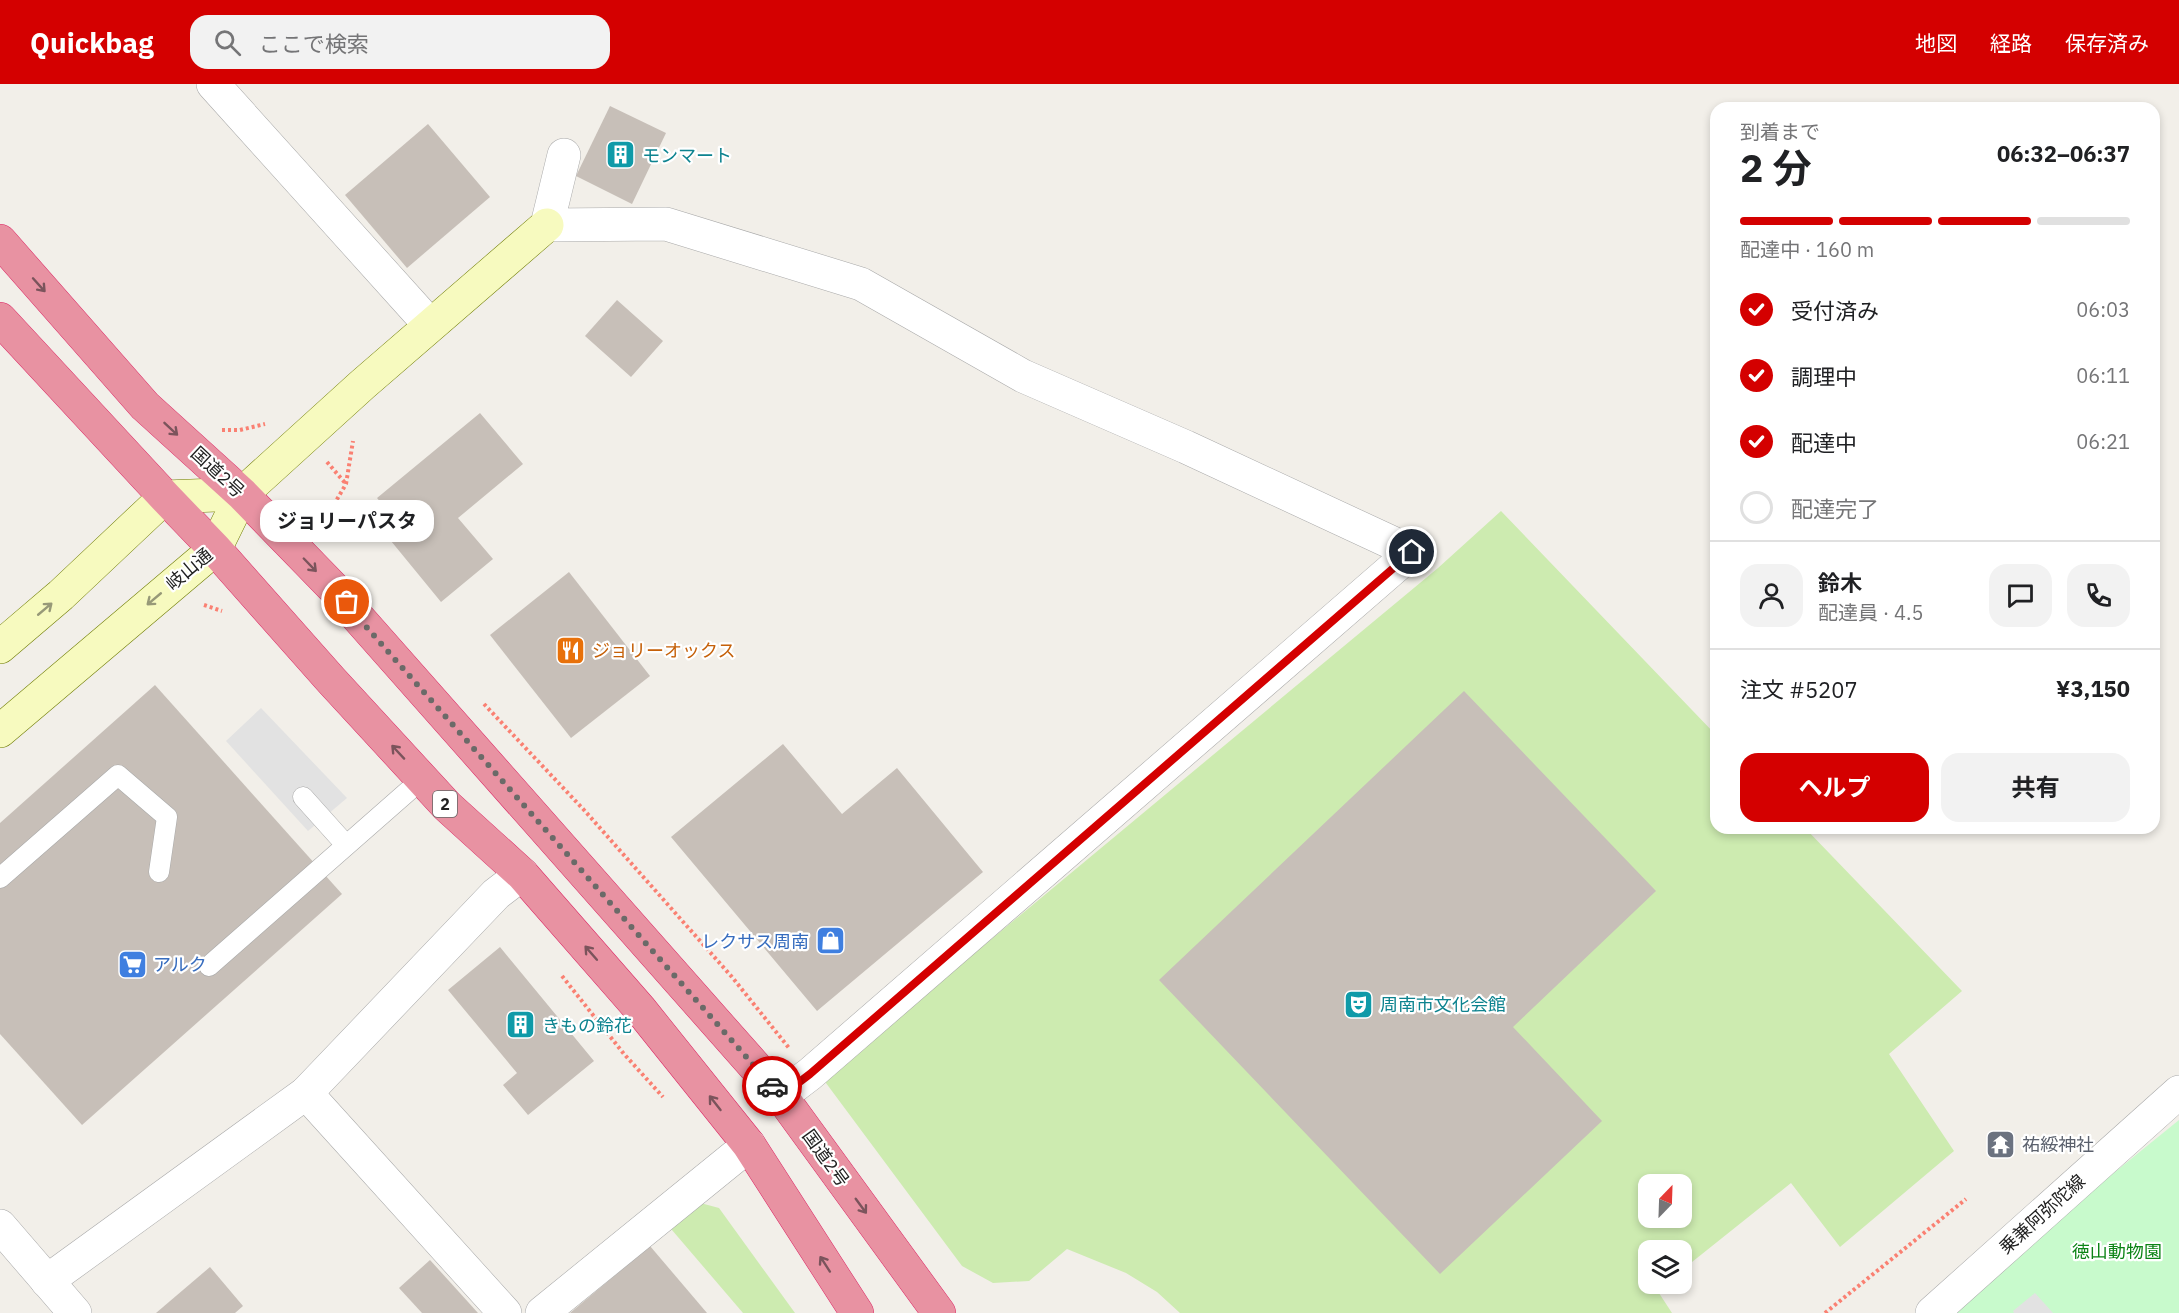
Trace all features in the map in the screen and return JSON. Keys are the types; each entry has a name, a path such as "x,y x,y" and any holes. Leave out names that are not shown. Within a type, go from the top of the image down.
{"highway":[{"name":"国道2号","path":"0,242 145,406 242,494 347,602 354,613 781,1096 939,1313"},
{"name":"2","path":"0,319 215,549 447,806 522,874 640,1009 748,1145 857,1313"}],"street":[{"path":"213,84 430,326"},
{"path":"0,647 61,595 165,497 242,494 547,225 564,154"},
{"path":"547,225 666,224 861,284 1023,376 1186,447 1412,552 810,1074 781,1096"},
{"name":"岐山通","path":"0,731 215,549 242,494"},
{"path":"46,1281 306,1093 496,894 522,874"},
{"name":"乗兼阿弥陀線","path":"1932,1313 2167,1100 2179,1092"},
{"path":"306,1093 505,1313"},
{"path":"542,1313 748,1145"},
{"path":"0,1226 75,1313"}],"lane":[{"path":"0,878 118,775 167,817 159,872"},
{"path":"209,966 422,779"},
{"path":"303,797 346,845"}],"path":[{"path":"214,430 240,429 269,424"},
{"path":"341,549 334,523 336,501 346,484"},
{"path":"197,606 207,605 228,613"},
{"path":"476,696 585,810 732,977 810,1074"},
{"path":"560,974 624,1054 670,1105"},
{"path":"1825,1313 1966,1199"}],"green space":[{"path":"1501,511 1710,729 1710,834 1811,834 1962,991 1889,1054 1954,1151 1840,1247 1791,1183 1692,1262 1692,1240 1638,1240 1638,1294 1660,1294 1672,1313 1180,1313 1157,1292 1126,1273 1067,1249 1029,1281 993,1283 962,1266 823,1079 1438,568"},
{"name":"徳山動物園","path":"2179,1120 2179,1313 1941,1313"},
{"path":"693,1201 719,1208 795,1313 743,1313 660,1216"}],"shaded area":[{"path":"261,708 347,798 308,831 226,741"},
{"path":"2035,1293 2053,1313 2014,1313 2013,1311"}],"building":[{"name":"モンマート","path":"610,106 666,133 632,204 576,176"},
{"path":"428,124 490,197 407,268 345,195"},
{"path":"617,300 663,341 631,377 585,336"},
{"path":"480,413 523,464 458,518 493,559 441,602 382,530 395,520 377,498"},
{"path":"569,572 650,676 571,738 490,635"},
{"name":"アルク","path":"155,685 342,894 82,1125 0,1034 0,823"},
{"name":"周南市文化会館","path":"1464,691 1656,891 1513,1027 1602,1121 1440,1274 1159,980"},
{"name":"レクサス周南","path":"783,744 842,814 897,768 983,872 817,1011 671,837"},
{"name":"きもの鈴花","path":"500,947 594,1061 528,1115 503,1085 517,1073 448,990"},
{"path":"650,1246 707,1313 570,1313"},
{"path":"430,1260 478,1313 422,1313 399,1288"},
{"path":"210,1267 243,1306 235,1313 156,1313"}],"way so far":[{"path":"347,602 354,613 772,1086"}],"place":[{"name":"モンマート","path":"621,155"},
{"name":"ジョリーパスタ","path":"347,602"},
{"name":"ジョリーオックス","path":"571,650"},
{"name":"レクサス周南","path":"830,941"},
{"name":"アルク","path":"132,964"},
{"name":"周南市文化会館","path":"1359,1004"},
{"name":"きもの鈴花","path":"521,1025"},
{"name":"祐綏神社","path":"2001,1144"}],"route":[{"path":"772,1086 781,1096 810,1074 1412,552"}]}
